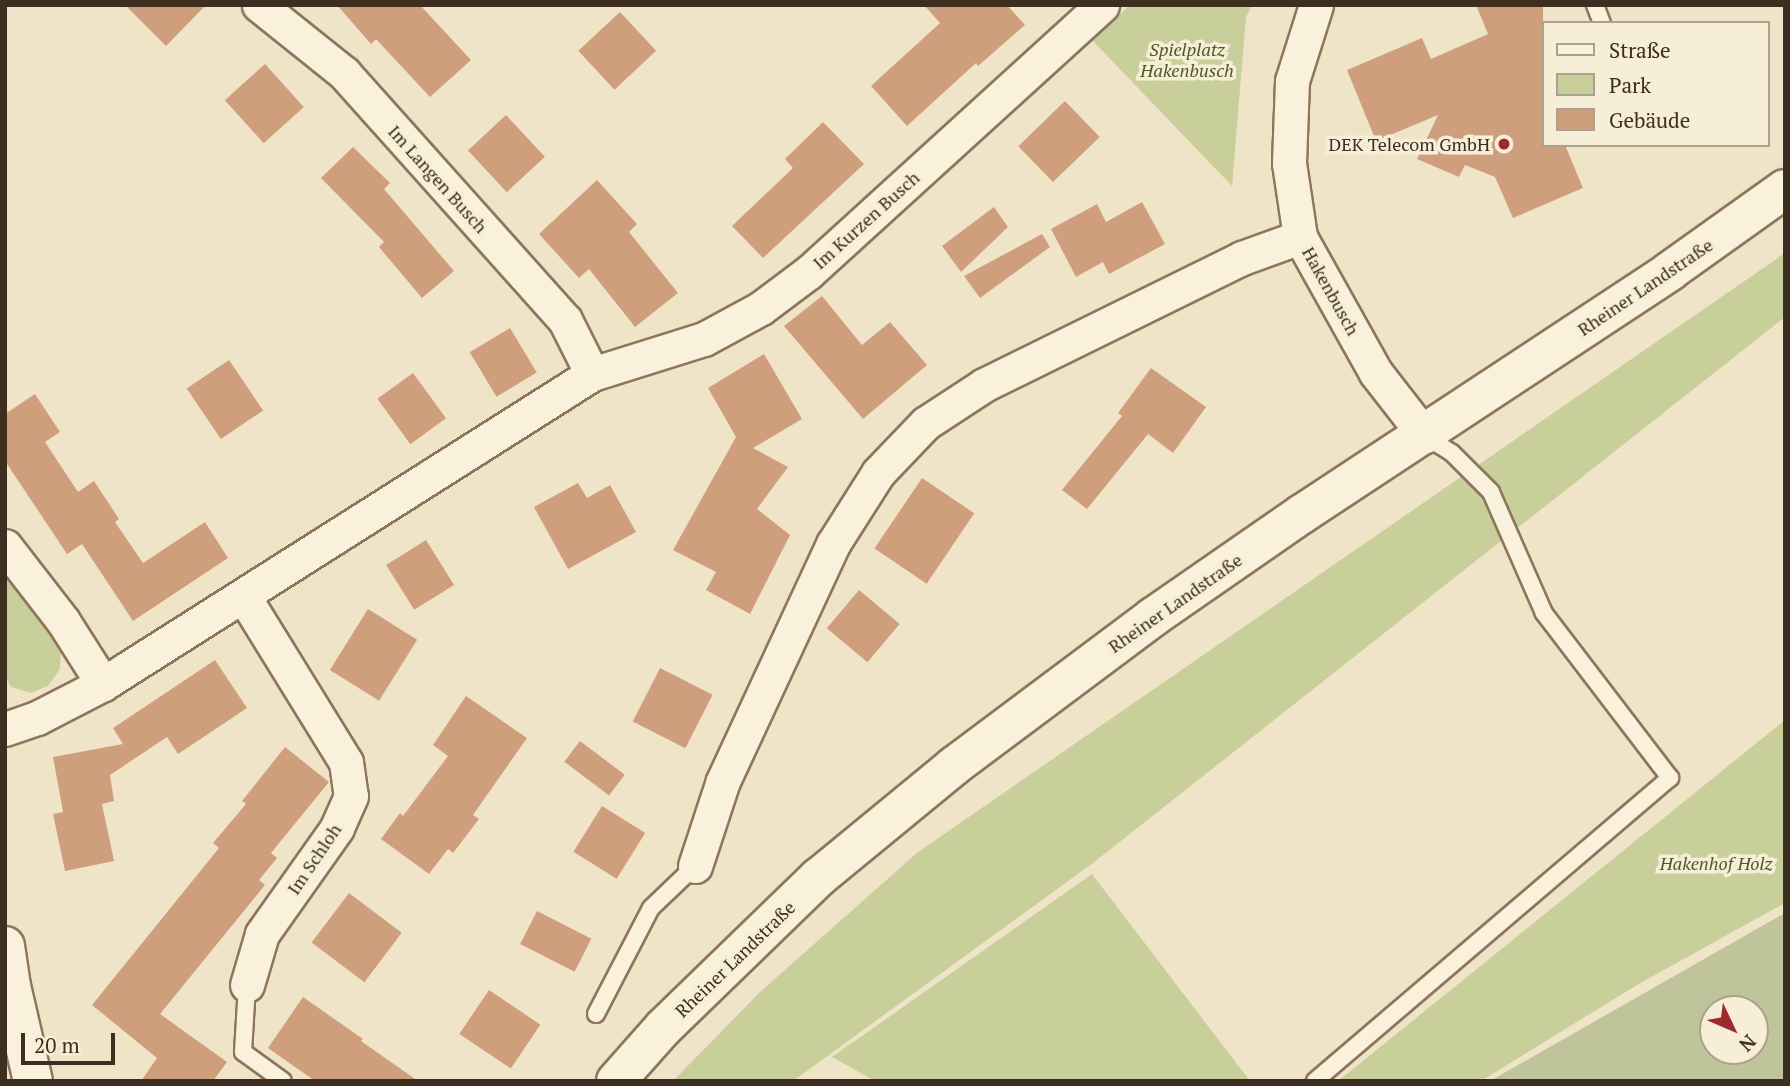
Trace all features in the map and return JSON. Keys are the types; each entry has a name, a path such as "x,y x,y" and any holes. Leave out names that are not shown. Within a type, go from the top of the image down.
{"street":[{"name":"Im Langen Busch","path":"258,5 344,73 565,320 593,374"},
{"name":"Im Kurzen Busch","path":"593,374 704,339 761,308 809,272 1102,5"},
{"name":"Hakenbusch","path":"1316,5 1292,81 1289,163 1300,237 1376,373 1425,436"},
{"name":"Rheiner Landstraße","path":"616,1081 663,1028 819,877 954,766 1153,617 1303,514 1425,436 1670,271 1785,189"},
{"path":"695,866 723,781 832,544 878,473 926,423 984,385 1242,258 1300,237"},
{"path":"5,729 37,718 103,684 593,374"},
{"path":"5,546 64,621 103,684"},
{"name":"Im Schloh","path":"244,597 346,762 351,796 337,828 262,934 247,985"},
{"path":"5,946 8,987 33,1081"}],"lane":[{"path":"1315,1081 1670,778 1544,613 1491,492 1452,453 1425,436"},
{"path":"596,1014 651,908 695,866"},
{"name":"Im Schloh","path":"247,985 243,1052 282,1081"}],"green space":[{"name":"Spielplatz Hakenbusch","path":"1130,5 1252,5 1246,17 1232,186 1092,40"},
{"path":"1785,253 1785,317 1093,863 793,1081 673,1081 760,992 918,852"},
{"path":"5,570 61,645 60,669 48,686 31,693 11,687 5,676"},
{"name":"Hakenhof Holz","path":"1785,720 1785,903 1637,985 1481,1081 1338,1081"},
{"path":"1092,874 1250,1081 875,1081 832,1057"},
{"path":"1785,913 1785,1081 1490,1081"}],"building":[{"path":"125,5 206,5 166,46"},
{"path":"337,5 420,5 471,60 430,97 376,39 371,44"},
{"path":"924,5 1007,5 1025,25 978,66 976,63 907,126 871,86 940,23"},
{"path":"1476,5 1543,5 1542,147 1566,147 1583,188 1513,218 1495,177 1465,165 1459,177 1417,159 1438,115 1376,141 1347,70 1422,38 1431,59 1488,34"},
{"path":"620,12 656,51 614,90 578,51"},
{"path":"265,64 304,107 264,143 225,100"},
{"path":"1065,101 1100,137 1053,182 1018,146"},
{"path":"506,115 545,157 507,192 468,150"},
{"path":"823,122 864,164 763,258 732,226 793,168 785,159"},
{"path":"353,147 390,183 384,189 454,271 422,298 379,247 384,242 321,178"},
{"path":"597,180 637,224 629,232 678,293 635,327 589,269 579,278 539,234"},
{"path":"1142,202 1165,244 1109,274 1103,262 1076,277 1051,229 1097,204 1106,222"},
{"path":"994,207 1008,227 961,272 942,246"},
{"path":"1042,234 1050,247 980,298 964,276"},
{"path":"822,296 862,345 890,322 927,365 863,419 784,326"},
{"path":"510,328 537,373 496,397 470,352"},
{"path":"764,354 802,419 753,448 788,467 757,509 790,535 750,614 706,590 716,572 673,550 736,437 708,388"},
{"path":"229,360 263,411 221,439 187,389"},
{"path":"1151,368 1206,407 1173,453 1148,434 1087,509 1062,490 1122,416 1118,413"},
{"path":"413,373 446,418 410,444 377,399"},
{"path":"35,394 60,432 45,442 78,492 94,481 119,519 115,522 143,563 205,522 228,558 133,621 82,544 67,554 5,461 5,414"},
{"path":"922,478 974,513 927,584 874,548"},
{"path":"578,483 587,498 610,485 636,532 568,569 534,507"},
{"path":"426,540 454,585 414,610 386,565"},
{"path":"859,590 900,624 867,662 827,628"},
{"path":"368,609 417,640 379,701 330,670"},
{"path":"215,660 247,708 178,754 167,737 110,775 114,801 102,804 114,861 65,871 53,814 63,812 53,757 123,744 113,728"},
{"path":"660,668 713,695 685,748 633,721"},
{"path":"466,696 527,738 473,815 479,819 453,853 448,849 429,874 381,839 400,813 403,816 448,756 433,745"},
{"path":"580,741 625,775 609,795 564,762"},
{"path":"285,747 329,782 271,853 277,858 259,880 265,885 160,1014 227,1062 213,1081 141,1081 157,1058 92,1005 219,848 213,843 246,804 242,801"},
{"path":"602,806 645,833 617,879 573,852"},
{"path":"349,893 402,933 364,982 312,943"},
{"path":"537,911 591,939 575,972 520,944"},
{"path":"489,990 540,1025 511,1069 459,1034"},
{"path":"303,997 418,1081 315,1081 268,1048"}],"place":[{"name":"DEK Telecom GmbH","path":"1504,144"}]}
